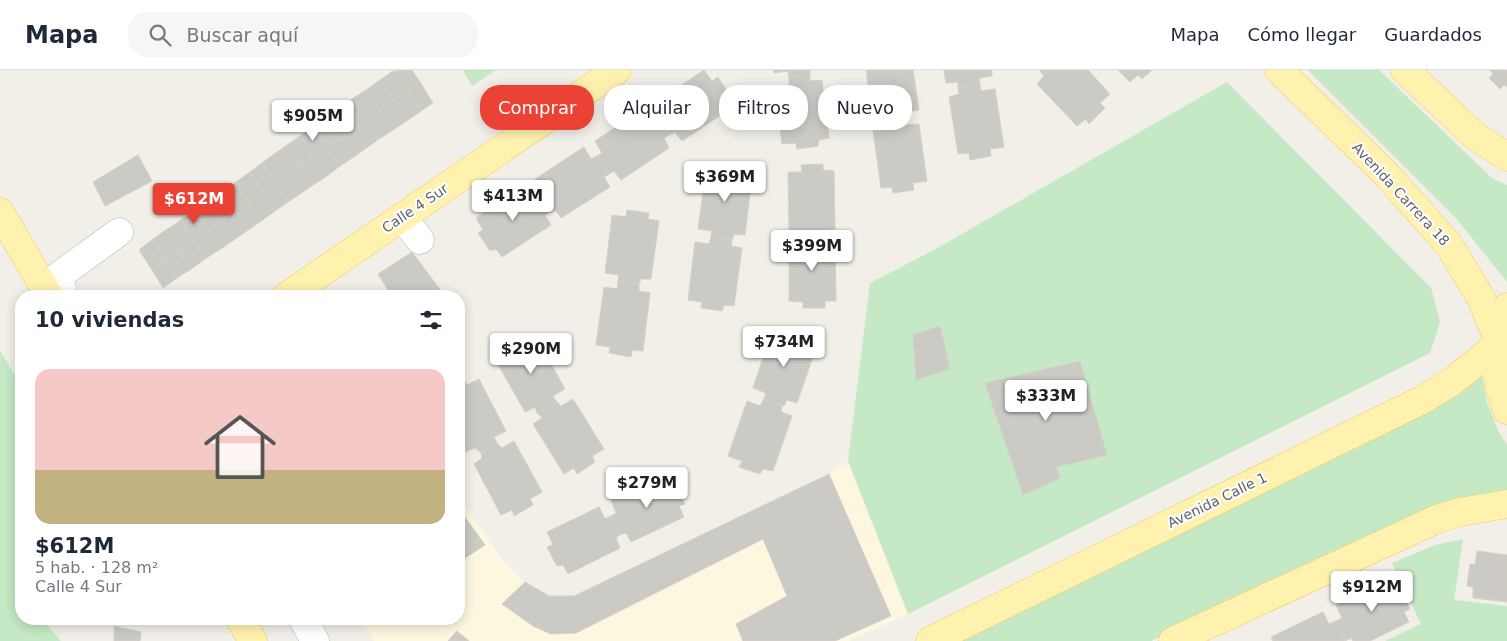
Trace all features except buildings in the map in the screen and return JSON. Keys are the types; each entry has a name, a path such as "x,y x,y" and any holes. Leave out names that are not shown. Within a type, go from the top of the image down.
{"main road":[{"name":"Calle 4 Sur","path":"296,290 617,70"},
{"name":"Avenida Carrera 18","path":"1279,70 1388,176 1449,245 1481,298 1496,342 1498,385 1507,410"},
{"path":"1405,70 1475,136 1507,157"},
{"path":"0,212 55,290"},
{"path":"1496,342 1507,307"},
{"name":"Avenida Calle 1","path":"930,641 1422,400 1453,381 1496,342"},
{"path":"1173,641 1437,519 1460,512 1507,504"},
{"path":"244,625 253,641"}],"street":[{"path":"402,217 420,240"},
{"path":"56,290 53,280 118,232"},
{"path":"306,625 315,641"}],"shaded area":[{"path":"848,461 908,614 849,641 374,641 365,625 465,625 465,506 501,558 525,582 549,596 574,596 829,474"}],"green space":[{"path":"463,70 496,70 472,86"},
{"path":"1308,70 1379,70 1493,179 1507,185 1507,282 1455,217"},
{"path":"1227,82 1431,288 1440,322 1430,353 908,614 848,461 870,283 934,250"},
{"path":"0,351 15,375 15,625 47,625 61,641 0,641"},
{"path":"1480,364 1487,403 1499,432 1507,445 1507,491 1432,506 1151,641 958,641"},
{"path":"1463,539 1454,600 1507,606 1507,641 1385,641 1421,624 1392,563 1435,545"}]}
